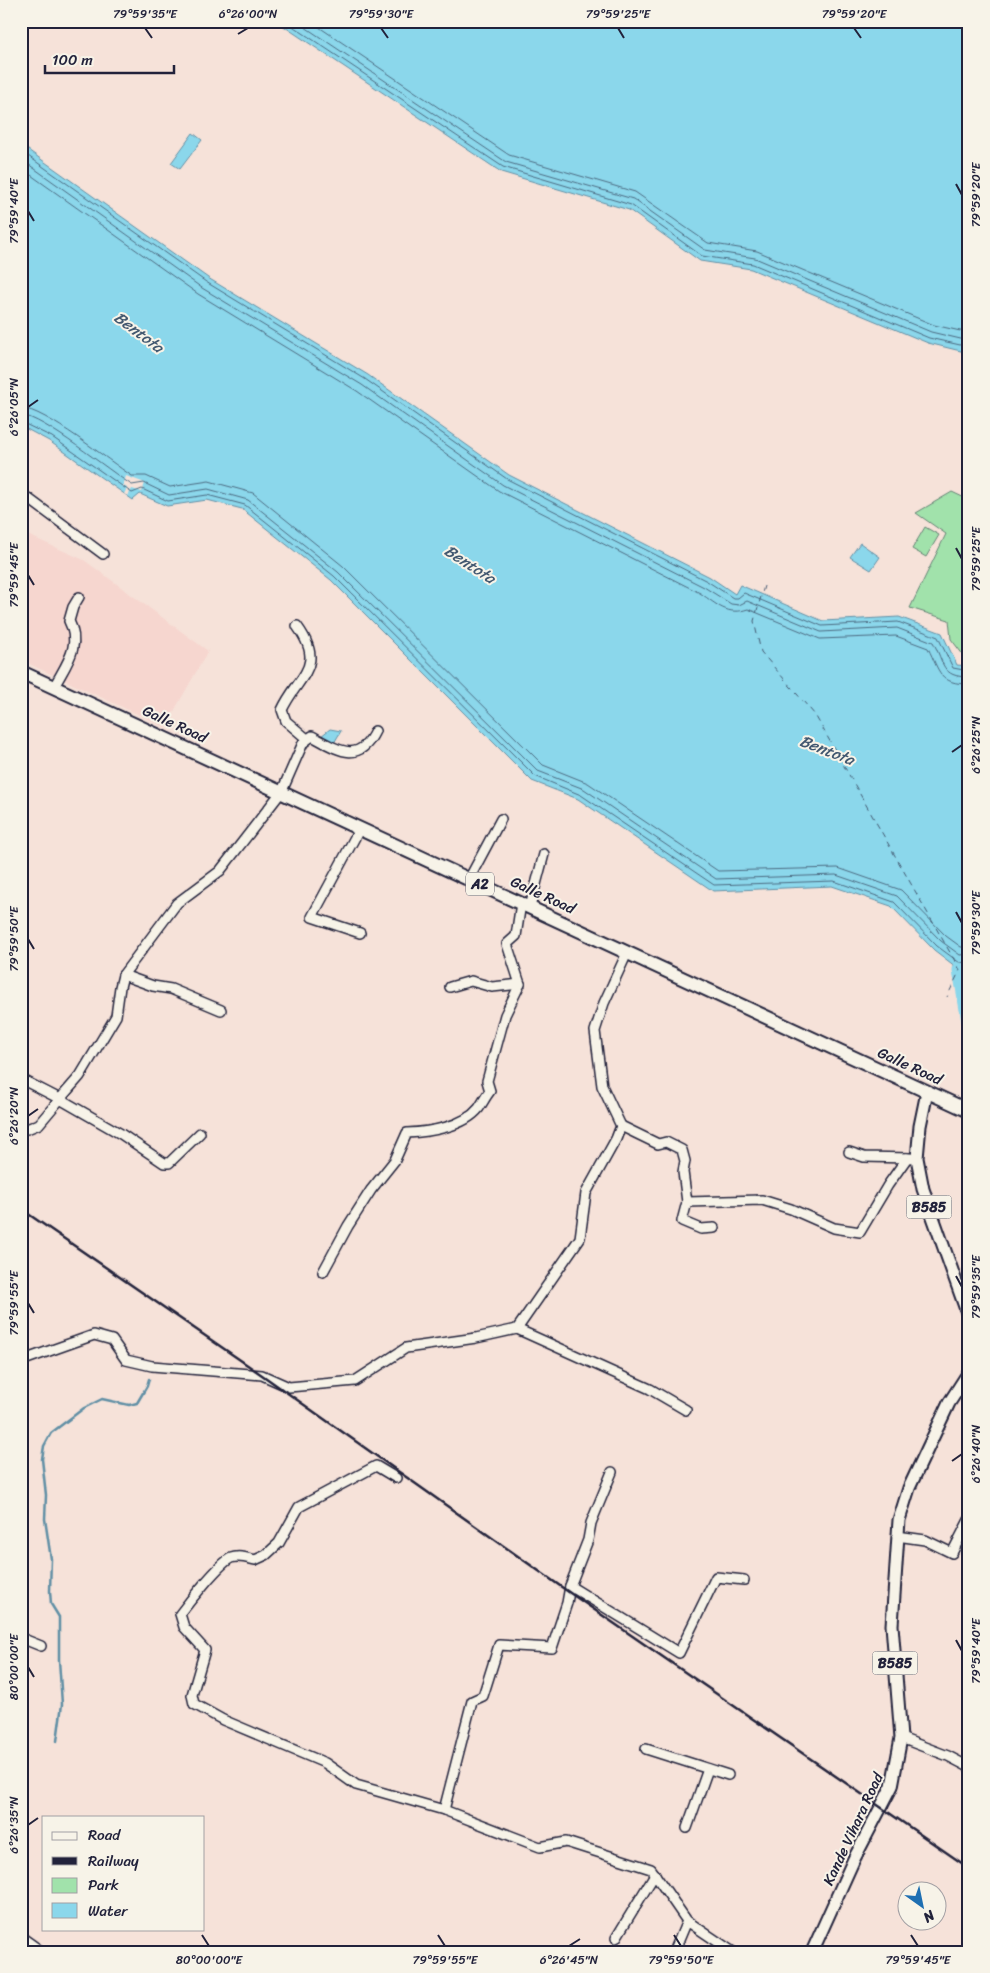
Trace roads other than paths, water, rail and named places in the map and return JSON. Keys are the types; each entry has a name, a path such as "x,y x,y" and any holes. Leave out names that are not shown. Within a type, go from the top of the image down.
{"highway":[{"name":"Galle Road","path":"21,672 969,1110"}],"main road":[{"name":"B585","path":"933,1095 920,1126 912,1158 969,1318"},
{"name":"Kande Vihara Road","path":"812,1952 854,1859 892,1786 902,1738 892,1625 898,1520 909,1488 949,1403 969,1372"}],"street":[{"path":"21,493 103,554"},
{"path":"54,687 75,645 73,628 69,621 73,607 79,597"},
{"path":"297,626 307,640 309,666 282,710 286,720 307,739"},
{"path":"27,1129 39,1124 80,1076 116,1016 123,974 177,903 220,871 282,791 303,743 312,736 343,750 358,752 365,747 375,731"},
{"path":"469,879 501,819"},
{"path":"360,828 312,917 360,933"},
{"path":"323,1272 348,1226 379,1179 395,1160 407,1133 429,1132 465,1119 479,1109 490,1091 488,1081 505,1015 520,984 507,944 516,936 525,905 544,854"},
{"path":"627,953 604,1003 595,1030 602,1086 621,1126 658,1144 666,1142 682,1150 685,1161 683,1172 687,1202 682,1221 700,1229 714,1228"},
{"path":"123,974 153,986 171,989 221,1010"},
{"path":"450,987 471,981 492,987 520,984"},
{"path":"21,1079 121,1134 164,1163 169,1163 200,1132"},
{"path":"517,1330 580,1238 586,1194 616,1140 621,1126"},
{"path":"849,1152 864,1157 912,1158"},
{"path":"687,1202 762,1200 791,1208 834,1228 860,1232 888,1185 912,1158"},
{"path":"21,1362 94,1335 112,1340 126,1360 152,1366 262,1375 289,1387 355,1381 406,1348 517,1330 650,1389 686,1410"},
{"path":"396,1478 376,1466 299,1507 279,1543 266,1555 255,1560 241,1556 230,1558 201,1588 180,1614 184,1626 205,1650 192,1695 194,1704 223,1720 325,1763 356,1785 444,1810 540,1847 566,1842 651,1869 687,1920 733,1952"},
{"path":"444,1810 472,1701 483,1696 499,1645 552,1648 567,1603 570,1586 588,1540 591,1523 612,1472"},
{"path":"897,1536 925,1540 952,1553 969,1520"},
{"path":"570,1586 679,1653 716,1577 744,1580"},
{"path":"21,1638 41,1646"},
{"path":"902,1738 948,1756 969,1767"},
{"path":"646,1749 728,1774"},
{"path":"687,1828 708,1769"},
{"path":"616,1938 655,1874"},
{"path":"674,1952 687,1920"},
{"path":"21,1937 42,1952"}],"water":[{"path":"276,21 969,21 969,353 928,343 751,269 700,261 629,210 501,172"},
{"path":"193,133 202,140 180,169 171,163"},
{"name":"Bentota","path":"21,145 208,278 368,375 509,475 710,577 735,594 740,585 823,621 899,617 942,633 957,665 969,666 969,965 960,970 934,950 891,906 832,886 713,891 578,799 532,781 331,580 242,509 207,500 167,506 140,494 133,500 49,441 21,426"},
{"path":"860,543 880,557 871,570 850,557"},
{"path":"330,729 341,731 334,743 321,736"}],"waterway":[{"path":"960,970 969,1021"},
{"path":"57,1741 62,1704 59,1617 51,1604 51,1559 45,1519 46,1495 42,1459 44,1446 51,1433 84,1408 102,1399 129,1405 137,1403 149,1379"}],"railway":[{"path":"21,1209 262,1375 570,1593 969,1868"}]}
